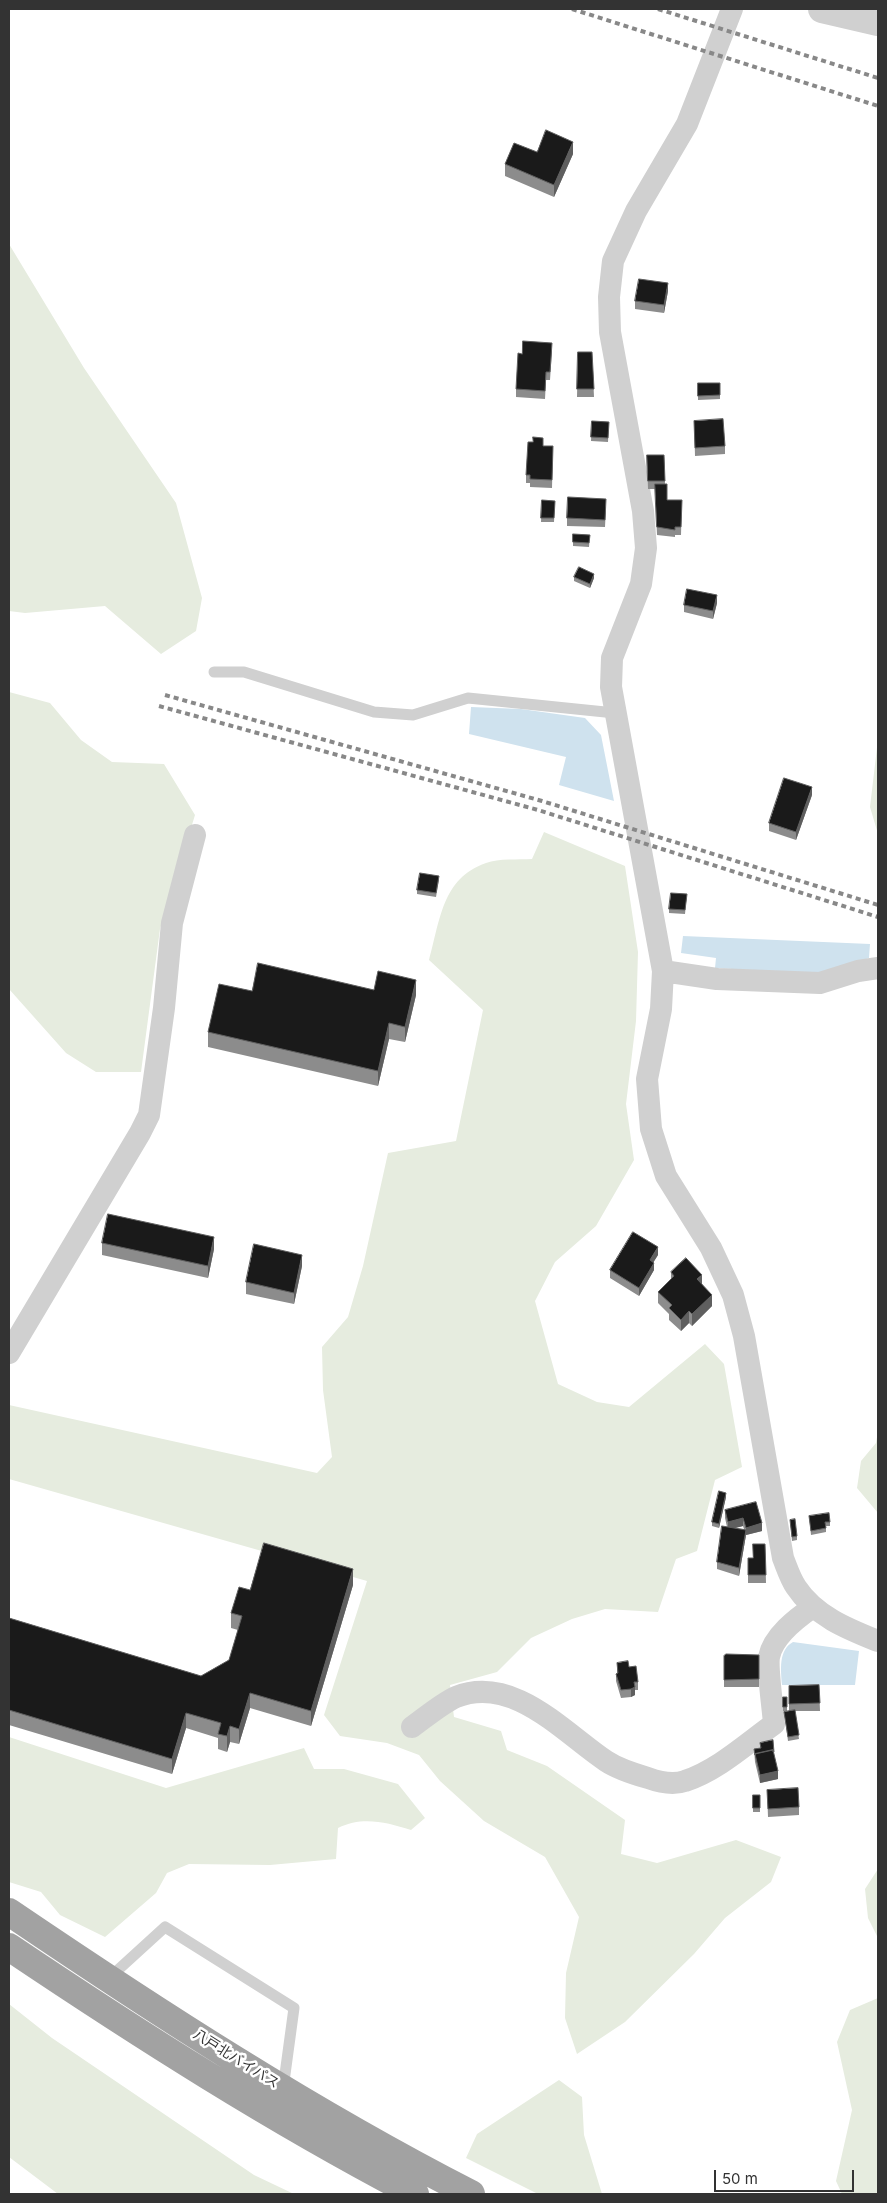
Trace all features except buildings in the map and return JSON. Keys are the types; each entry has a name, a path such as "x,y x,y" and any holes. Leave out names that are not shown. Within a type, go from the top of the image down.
{"highway":[{"name":"八戸北バイパス","path":"9,1912 108,1979 283,2089 423,2169 471,2194"},
{"name":"八戸北バイパス","path":"9,1947 166,2049 292,2126 415,2194"}],"street":[{"path":"732,9 687,124 636,211 613,261 609,297 610,332 642,511 646,548 640,584 612,658 611,687 663,971 661,1009 647,1079 651,1129 666,1176 710,1248 733,1296 744,1336 783,1558 796,1586 813,1608 844,1627 878,1641"},
{"path":"822,9 878,22"},
{"path":"9,1353 149,1115 164,1008 172,923 195,836"},
{"path":"663,971 717,979 820,983 858,971 878,968"},
{"path":"412,1727 456,1697 482,1692 515,1698 535,1708 607,1762 659,1782 683,1782 710,1770 774,1724 769,1657 778,1640 798,1618 813,1608"}],"lane":[{"path":"214,672 244,672 374,712 414,715 468,698 615,713"},
{"path":"108,1979 164,1927 294,2008 283,2089"}],"shaded area":[{"path":"9,244 84,368 176,503 202,598 196,631 161,654 105,606 25,613 9,611"},
{"path":"9,692 50,703 81,740 112,762 164,764 195,815 160,929 141,1072 96,1072 66,1053 9,989"},
{"path":"878,739 878,834 870,807"},
{"path":"544,832 625,866 638,952 636,1021 626,1104 634,1160 596,1226 555,1262 535,1301 558,1384 597,1402 629,1407 705,1344 724,1364 742,1467 715,1480 697,1551 676,1559 658,1612 605,1609 572,1619 531,1638 497,1672 450,1685 454,1717 501,1731 507,1750 547,1766 625,1820 621,1854 657,1863 736,1840 781,1857 771,1882 725,1918 694,1954 625,2022 577,2054 565,2018 566,1973 579,1917 545,1857 484,1821 440,1781 419,1755 387,1743 340,1736 324,1715 367,1581 9,1479 9,1405 317,1473 332,1457 323,1390 322,1347 348,1317 363,1266 388,1153 456,1141 483,1010 429,960 440,916 452,890 460,879 471,870 491,861 532,859"},
{"path":"878,1431 878,1513 857,1488 861,1461 876,1443"},
{"path":"9,1737 166,1788 304,1748 314,1769 344,1769 398,1784 425,1818 411,1830 374,1821 356,1822 338,1828 336,1859 270,1865 189,1864 167,1873 156,1893 105,1937 60,1915 41,1892 9,1882"},
{"path":"878,1869 878,1938 868,1918 865,1889"},
{"path":"878,1998 878,2194 842,2194 836,2181 852,2110 837,2042 850,2010"},
{"path":"9,2004 52,2038 254,2175 294,2194 58,2194 9,2157"},
{"path":"559,2080 582,2097 584,2135 602,2194 538,2194 466,2158 477,2134"}],"water":[{"path":"471,707 521,709 585,718 601,735 614,801 559,785 566,757 469,734"},
{"path":"683,936 870,944 869,958 822,974 715,968 716,958 681,953"},
{"path":"793,1642 859,1651 855,1685 782,1685 781,1661 785,1650"}],"railway":[{"path":"572,9 878,106"},
{"path":"658,9 878,78"},
{"path":"165,695 542,801 878,905"},
{"path":"159,706 538,810 878,917"}]}
